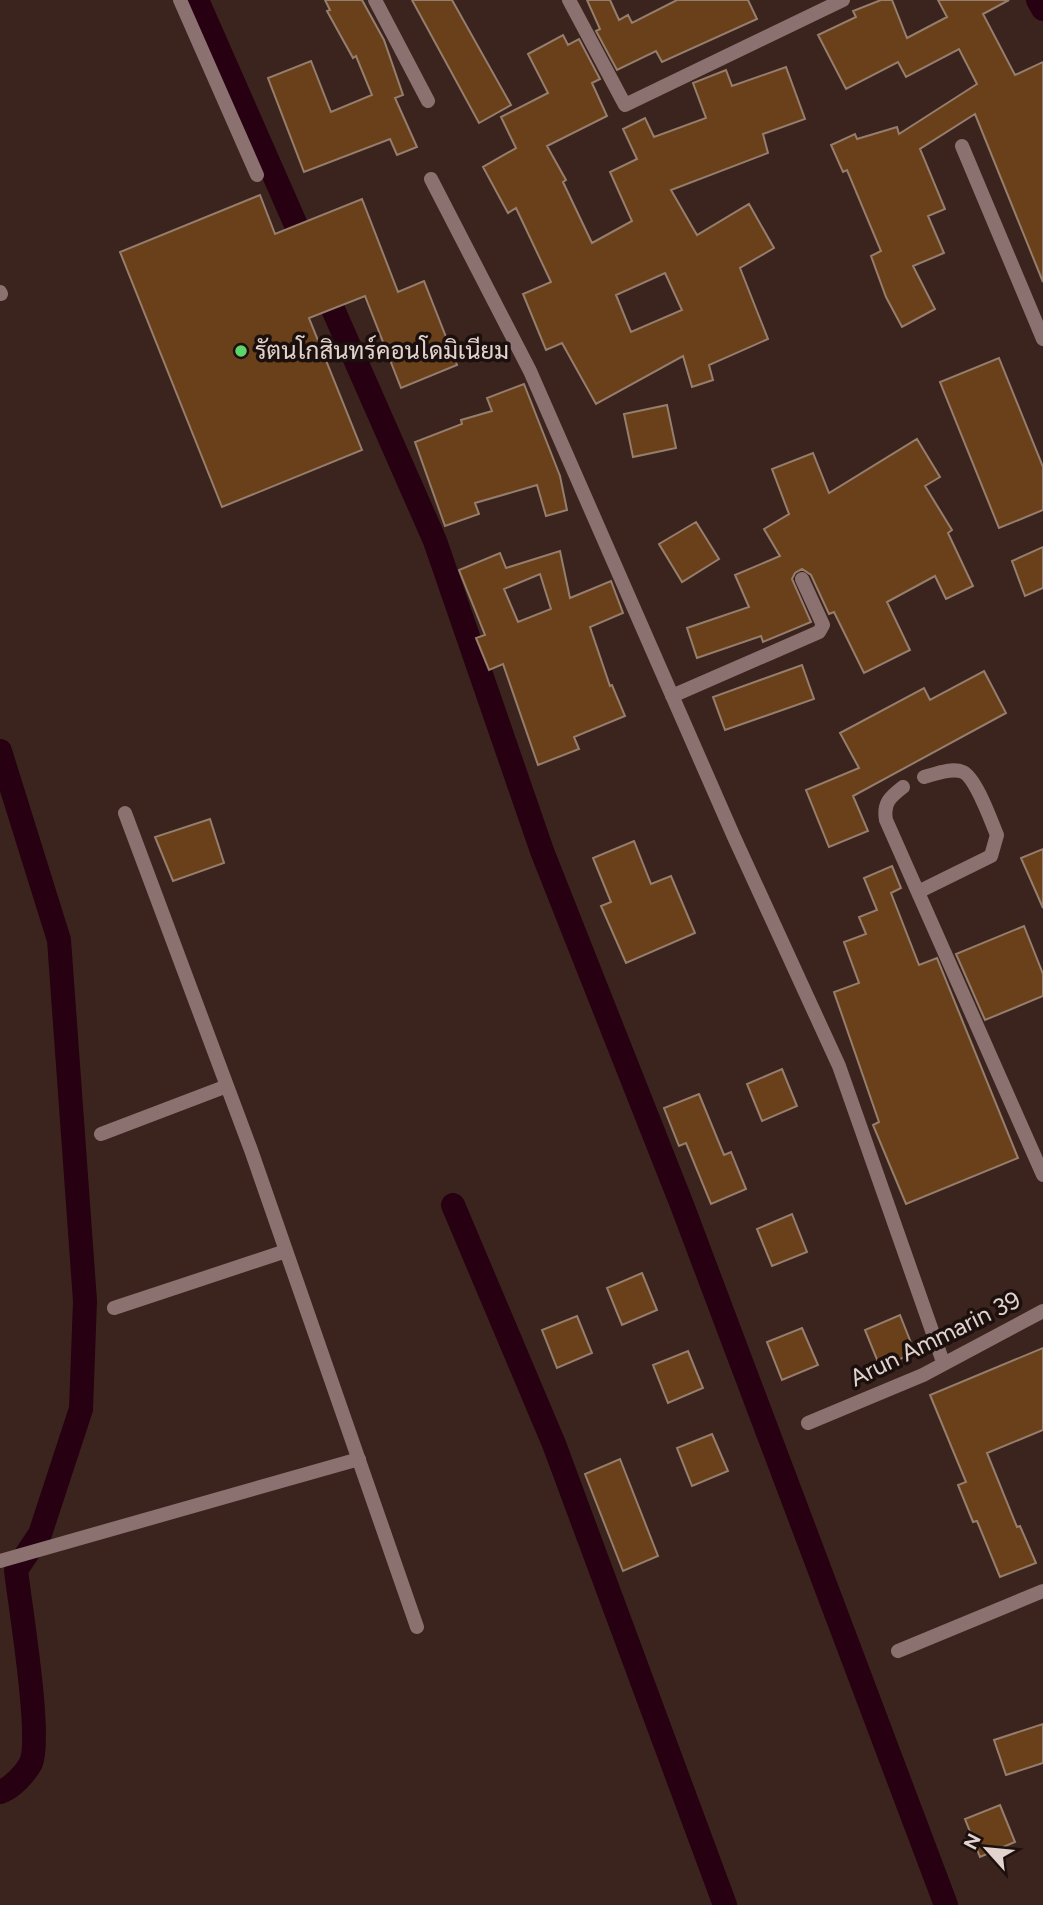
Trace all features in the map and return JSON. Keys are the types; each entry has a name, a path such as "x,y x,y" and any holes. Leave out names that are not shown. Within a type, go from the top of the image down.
{"street":[{"path":"180,0 257,175"},
{"path":"375,0 428,102"},
{"path":"569,0 625,105 843,0"},
{"path":"962,146 1043,339"},
{"path":"431,179 530,371 672,696 839,1066 943,1362"},
{"path":"672,696 819,632 823,625 802,579"},
{"path":"920,891 991,856 997,835 972,781 963,772 952,770 924,777"},
{"path":"903,787 888,800 884,809 1043,1175"},
{"path":"125,813 227,1086 417,1627"},
{"path":"101,1134 227,1086"},
{"path":"114,1308 286,1251"},
{"name":"Arun Ammarin 39","path":"808,1423 923,1375 1043,1311"},
{"path":"6,1559 359,1459"},
{"path":"898,1651 1043,1591"}],"building":[{"path":"325,0 362,0 384,40 403,95 395,98 417,147 397,155 390,139 304,172 268,78 311,61 331,112 372,95 356,56 353,58 327,11 330,10"},
{"path":"412,0 452,0 511,105 479,123"},
{"path":"587,0 610,0 619,20 628,15 632,23 677,0 748,0 757,19 662,62 656,51 617,70 596,31 600,29"},
{"path":"881,0 892,0 907,38 947,17 938,0 1009,0 983,14 1015,75 1043,62 1043,282 975,114 920,149 945,209 928,216 944,253 913,266 935,309 902,327 886,297 871,256 881,251 847,170 843,172 831,145 855,134 857,139 897,127 899,134 977,84 959,49 906,77 898,62 846,89 818,35 856,17 853,11"},
{"path":"563,35 568,45 579,39 600,79 592,83 607,116 547,146 566,180 563,182 592,243 632,221 610,172 637,159 623,129 645,118 654,137 706,118 693,83 726,70 732,86 786,67 805,119 763,134 768,153 671,190 697,235 749,204 774,248 740,268 768,339 709,365 713,380 692,387 683,356 596,404 562,343 546,350 523,294 551,282 516,208 508,213 483,167 516,148 501,117 548,93 528,54","holes":["665,273 682,310 631,332 616,295"]},
{"name":"รัตนโกสินทร์คอนโดมิเนียม","path":"260,195 275,234 362,199 398,292 424,281 457,365 401,388 365,296 309,318 362,450 222,507 120,252"},
{"path":"999,358 1043,467 1043,510 999,528 940,382"},
{"path":"524,384 560,476 567,510 546,516 537,485 475,503 479,514 445,526 415,442 462,424 461,420 492,411 487,398"},
{"path":"667,405 676,448 633,457 624,414"},
{"path":"917,439 940,477 925,486 952,530 948,533 973,586 946,599 935,576 887,602 910,650 864,673 834,612 829,614 811,575 802,569 795,573 792,579 811,622 763,642 761,636 697,658 687,628 749,607 735,575 780,556 764,529 789,514 772,469 813,453 829,493"},
{"path":"696,522 719,559 682,582 659,544"},
{"path":"1043,547 1043,588 1025,596 1012,561"},
{"path":"560,551 570,598 611,581 623,613 590,627 610,686 612,685 625,716 574,737 579,749 538,765 503,664 489,670 476,638 485,635 459,570 500,553 506,568","holes":["540,574 551,609 518,622 504,589"]},
{"path":"802,665 814,699 725,730 713,697"},
{"path":"984,671 1006,713 853,796 868,831 829,847 806,790 859,768 840,733 924,688 930,700"},
{"path":"210,819 224,863 173,881 155,837"},
{"path":"634,841 651,884 671,876 695,933 626,963 601,906 611,902 593,858"},
{"path":"1043,849 1043,908 1021,858"},
{"path":"892,866 901,888 891,893 919,965 937,958 1018,1158 906,1204 873,1125 879,1122 834,992 859,983 844,942 866,934 859,917 877,910 864,878"},
{"path":"1024,926 1043,974 1043,996 985,1020 956,954"},
{"path":"782,1069 797,1106 762,1121 747,1084"},
{"path":"699,1094 724,1155 731,1152 746,1189 711,1204 686,1143 679,1146 664,1108"},
{"path":"792,1214 807,1252 772,1266 757,1229"},
{"path":"642,1273 657,1310 622,1325 607,1288"},
{"path":"900,1315 915,1353 880,1367 865,1330"},
{"path":"577,1316 592,1353 557,1368 542,1330"},
{"path":"802,1328 818,1365 782,1380 767,1342"},
{"path":"1043,1348 1043,1430 987,1453 1017,1527 1020,1526 1036,1563 1000,1577 977,1521 973,1522 958,1485 966,1482 930,1395"},
{"path":"688,1351 703,1388 668,1403 653,1365"},
{"path":"712,1434 728,1471 692,1486 677,1448"},
{"path":"620,1459 658,1556 623,1571 585,1474"},
{"path":"1043,1724 1043,1763 1006,1775 994,1740"},
{"path":"1000,1805 1015,1842 980,1857 965,1819"}],"waterway":[{"path":"197,0 435,541 542,851 682,1205 946,1905"},
{"path":"1038,0 1043,9"},
{"path":"0,751 59,940 85,1301 81,1409 40,1534 16,1570 32,1700 34,1748 31,1763 25,1772 14,1784 0,1792"},
{"path":"453,1205 554,1444 725,1905"}],"place":[{"name":"รัตนโกสินทร์คอนโดมิเนียม","path":"241,351"}]}
